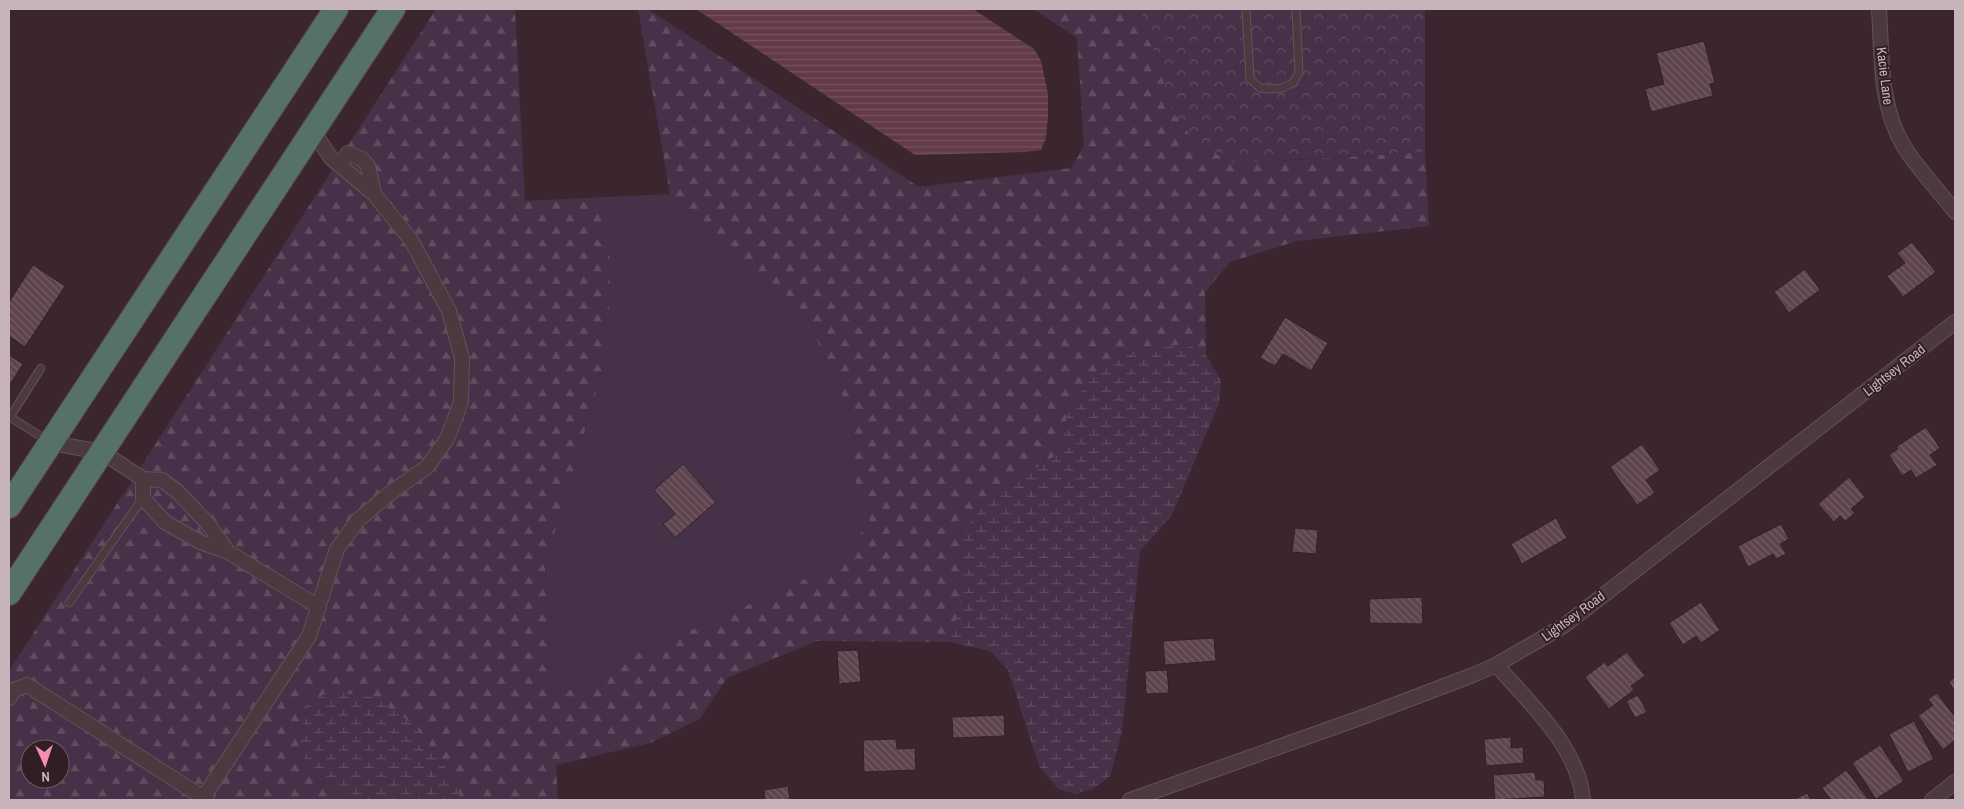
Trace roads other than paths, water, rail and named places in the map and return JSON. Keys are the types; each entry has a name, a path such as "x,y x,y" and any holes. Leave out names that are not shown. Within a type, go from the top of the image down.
{"highway":[{"path":"9,506 336,9"},
{"path":"9,593 393,9"}],"street":[{"name":"Kacie Lane","path":"1879,9 1883,82 1888,108 1904,145 1955,212"},
{"path":"9,698 14,690 27,685 205,799 309,636 337,549 358,520 394,490 427,467 446,440 461,402 462,358 449,311 411,240 374,194 331,158 313,131"},
{"name":"Lightsey Road","path":"1130,800 1360,718 1496,665 1566,624 1955,322"},
{"path":"50,443 102,452 143,479 162,480 178,492 208,524 228,552"},
{"path":"143,479 143,498 165,522 200,542 228,552 319,607"},
{"path":"1496,665 1553,730 1572,763 1583,800"},
{"path":"1932,800 1955,782"}],"lane":[{"path":"1246,9 1250,79 1260,88 1270,89 1282,88 1293,83 1299,73 1296,9"},
{"path":"41,368 9,418 50,443"},
{"path":"69,603 143,498"}]}
